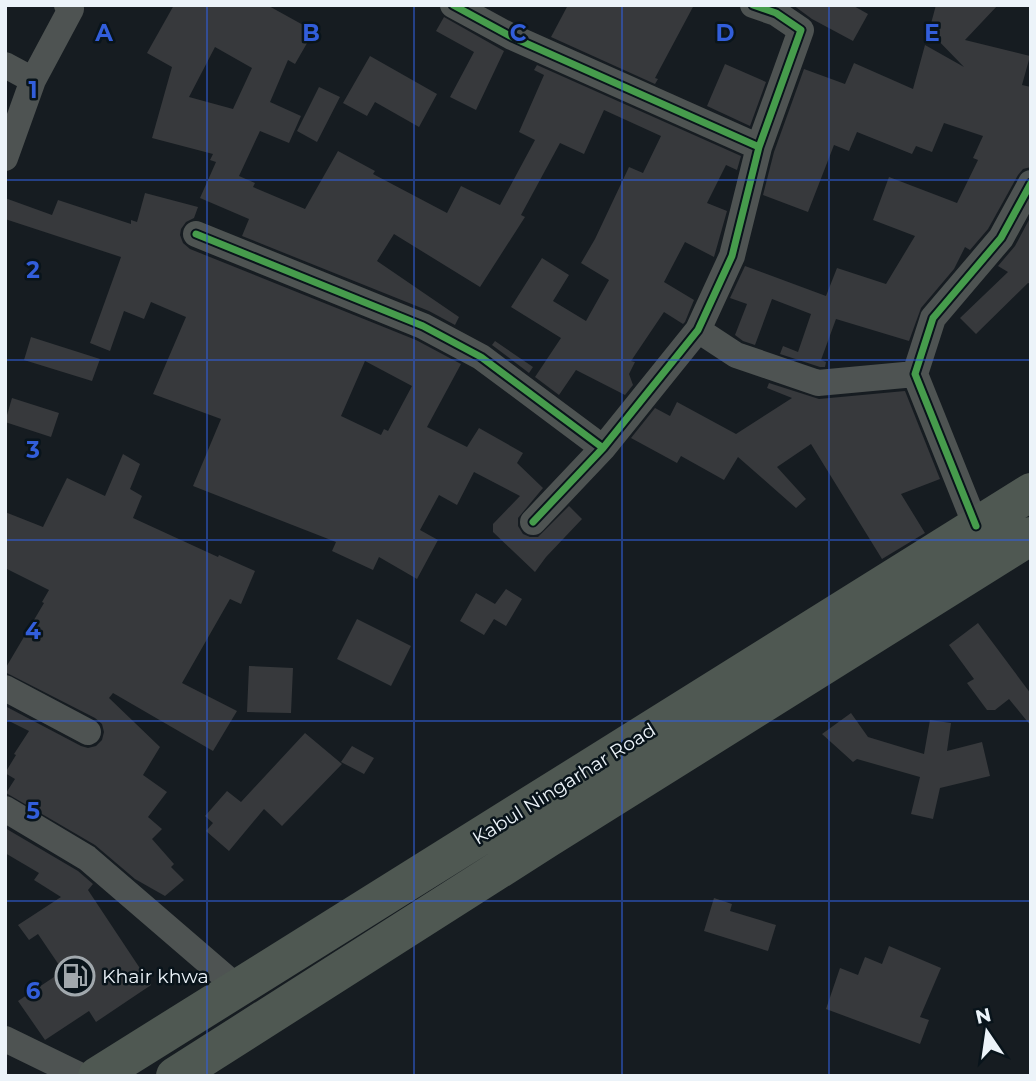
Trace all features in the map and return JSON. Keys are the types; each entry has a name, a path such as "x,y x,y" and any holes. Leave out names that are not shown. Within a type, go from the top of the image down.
{"highway":[{"name":"Kabul Ningarhar Road","path":"97,1076 1031,492"},
{"name":"Kabul Ningarhar Road","path":"175,1076 558,831 1031,536"}],"street":[{"path":"5,158 33,80 71,9 67,5"},
{"path":"453,5 512,37 759,147"},
{"path":"533,522 603,448 698,330 732,256 759,147 802,30 776,13 753,5"},
{"path":"5,65 33,80"},
{"path":"976,526 915,374 933,318 1001,238 1031,183"},
{"path":"196,234 423,327 481,357 603,448"},
{"path":"698,330 736,355 818,383 915,374"},
{"path":"5,688 88,732"},
{"path":"5,809 87,858 238,988"},
{"path":"5,1039 81,1076"}],"building":[{"path":"174,5 267,5 314,31 295,64 288,60 270,102 301,116 289,143 260,131 239,176 255,183 253,187 305,209 338,151 375,171 373,174 447,213 461,186 500,205 535,140 519,132 544,75 534,70 537,65 741,156 737,170 726,165 707,203 727,211 714,257 685,242 664,282 694,300 685,322 683,324 664,312 631,361 635,362 629,374 633,385 625,395 576,370 559,395 535,377 561,338 511,307 542,258 569,275 553,301 586,321 609,280 581,263 629,167 643,173 661,136 604,110 584,154 560,143 521,215 525,217 480,287 394,234 377,261 459,317 455,325 429,311 242,236 249,219 200,198 216,162 210,160 213,154 152,138 172,67 147,53","holes":["215,47 252,68 233,109 189,97"]},
{"path":"568,5 694,5 655,78 658,79 655,84 551,37"},
{"path":"793,5 852,5 868,14 853,41 812,19"},
{"path":"936,5 998,5 965,40 1030,56 1022,85 1031,87 1031,167 1023,169 1018,175 988,229 970,250 965,247 954,269 921,308 909,341 836,319 821,360 826,362 825,367 820,367 780,354 783,346 798,352 811,314 772,299 755,345 743,341 735,335 747,304 730,298 745,266 826,296 837,268 886,284 915,236 873,220 889,177 957,203 978,160 973,158 983,136 944,123 932,152 916,146 912,154 857,132 849,151 834,145 808,212 763,195 774,152 804,69 845,84 854,63 913,89 925,45 964,67 929,31"},
{"path":"444,17 504,51 476,110 450,97 474,52 436,31"},
{"path":"370,56 437,94 419,127 375,102 367,116 343,103"},
{"path":"725,64 766,82 750,126 707,106"},
{"path":"319,87 340,97 317,142 297,131"},
{"path":"145,193 198,207 194,218 186,222 181,229 183,243 190,249 416,340 461,364 427,427 467,447 479,428 523,453 517,463 543,488 518,518 518,526 523,534 538,537 569,506 582,519 535,572 493,532 493,524 520,496 474,472 457,505 439,495 420,530 438,540 417,579 379,557 373,570 332,551 336,542 193,486 221,419 153,394 186,317 151,302 144,319 124,311 110,351 90,343 121,257 5,219 5,198 52,215 58,200 131,224 131,220 137,222","holes":["365,361 412,386 388,431 384,429 381,435 341,416"]},
{"path":"1031,216 1031,284 1028,283 976,334 960,318 1008,272 998,266 1015,246"},
{"path":"31,337 100,359 92,381 24,360"},
{"path":"495,341 533,367 529,373 492,345"},
{"path":"769,383 819,399 905,391 940,479 901,494 925,533 882,559 811,444 777,467 806,499 796,508 738,457 724,480 681,456 677,463 631,438 655,408 670,416 677,402 736,434 792,398 767,388"},
{"path":"12,398 59,413 51,437 5,422"},
{"path":"123,454 140,464 130,489 142,496 133,518 255,571 241,604 230,599 182,683 237,711 213,751 113,693 109,698 160,747 143,775 167,792 148,817 162,829 152,839 174,864 171,867 184,880 165,896 135,879 95,845 6,793 15,779 5,773 29,731 5,719 5,706 88,748 96,746 102,740 104,732 102,724 95,718 5,672 49,590 5,568 5,512 43,527 67,478 105,496"},
{"path":"506,589 522,599 506,626 494,619 484,635 460,621 476,593 495,604"},
{"path":"357,619 411,646 391,686 337,659"},
{"path":"978,623 1031,694 1031,726 1009,699 995,710 987,710 967,683 974,679 949,645"},
{"path":"249,666 293,668 291,713 247,712"},
{"path":"851,713 868,737 924,754 930,720 951,723 947,751 982,742 990,776 940,788 933,819 911,814 920,777 857,759 853,762 822,734"},
{"path":"305,733 342,764 282,826 264,809 229,851 206,831 213,823 205,816 227,791 241,802"},
{"path":"352,746 374,758 364,774 341,762"},
{"path":"5,828 78,871 93,884 88,890 151,985 96,1022 89,1011 45,1040 18,1001 63,971 38,934 29,940 18,925 61,897 34,880 39,873 5,853"},
{"path":"714,898 732,904 730,911 776,925 768,951 704,931"},
{"path":"889,946 941,968 920,1017 929,1020 920,1044 826,1009 840,968 858,975 865,957 882,964"}],"cycle path":[{"path":"453,5 512,37 759,147"},
{"path":"533,522 603,448 698,330 732,256 759,147 801,30 776,13 753,5"},
{"path":"976,526 915,374 933,318 1001,238 1031,183"},
{"path":"196,234 423,326 481,357 603,448"}],"place":[{"name":"Khair khwa","path":"75,976"}]}
